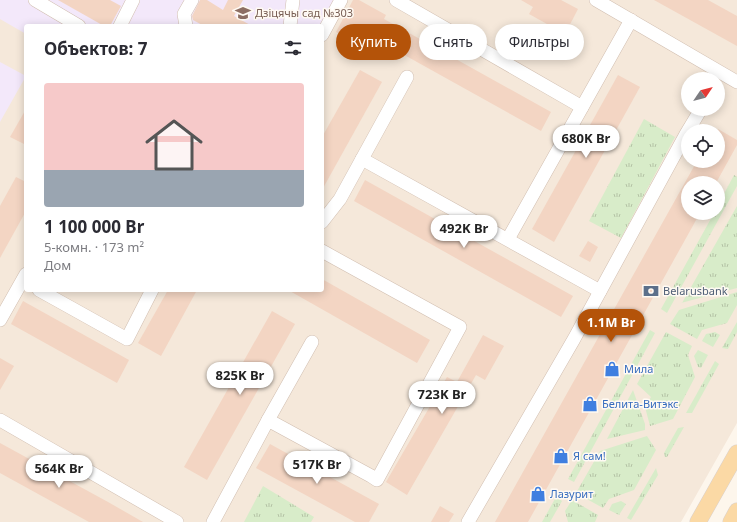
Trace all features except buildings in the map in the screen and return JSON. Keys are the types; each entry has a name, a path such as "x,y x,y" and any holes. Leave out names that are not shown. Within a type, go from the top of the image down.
{"main road":[{"path":"698,522 737,453"},
{"path":"731,522 737,511"}],"lane":[{"path":"35,0 77,24"},
{"path":"121,24 133,0"},
{"path":"186,24 184,14 192,0"},
{"path":"290,24 293,0"},
{"path":"324,31 340,0"},
{"path":"396,0 582,107"},
{"path":"601,1 712,72"},
{"path":"508,240 631,20"},
{"path":"324,220 340,200 408,77"},
{"path":"725,78 737,82"},
{"path":"468,522 600,291 697,116"},
{"path":"362,160 600,291"},
{"path":"268,420 377,480 460,327 324,252"},
{"path":"0,320 24,281"},
{"path":"43,292 127,339 151,292"},
{"path":"213,522 312,342"},
{"path":"0,420 177,522"}],"shaded area":[{"path":"0,0 737,0 737,423 681,522 0,522"},
{"path":"0,0 338,0 323,24 24,24 24,33 0,19"},
{"path":"0,62 24,75 24,80 0,122"}],"green space":[{"path":"644,119 675,137 621,238 589,221"},
{"path":"734,175 737,177 737,186 725,208 725,192"},
{"path":"737,206 737,288 682,303"},
{"path":"710,220 718,220 667,313 661,309"},
{"path":"737,292 737,305 727,323 702,330 697,339 670,324 679,310"},
{"path":"737,322 737,332 728,349 722,348"},
{"path":"650,330 655,333 574,482 568,479"},
{"path":"666,332 692,346 688,355 695,377 673,419 650,426 645,407 651,397 637,384"},
{"path":"715,332 720,335 713,347 702,341 706,334"},
{"path":"698,350 708,355 701,368 698,367 694,356"},
{"path":"715,361 719,364 692,413 686,413"},
{"path":"633,390 645,424 645,430 607,439"},
{"path":"684,427 667,457 665,457 664,453 678,428"},
{"path":"647,436 656,450 634,490 609,499 603,508 576,493 600,451"},
{"path":"656,468 658,475 631,520 627,518"},
{"path":"263,486 314,517 311,522 244,522"},
{"path":"556,497 562,501 550,522 542,522"},
{"path":"572,500 598,515 595,522 568,522 565,511"},
{"path":"621,501 626,504 619,515 609,510 612,504"}],"place":[{"name":"Дзіцячы сад №303","path":"243,13"},
{"name":"Belarusbank","path":"651,291"},
{"name":"Мила","path":"612,369"},
{"name":"Белита-Витэкс","path":"590,404"},
{"name":"Я сам!","path":"561,456"},
{"name":"Лазурит","path":"538,494"}]}
